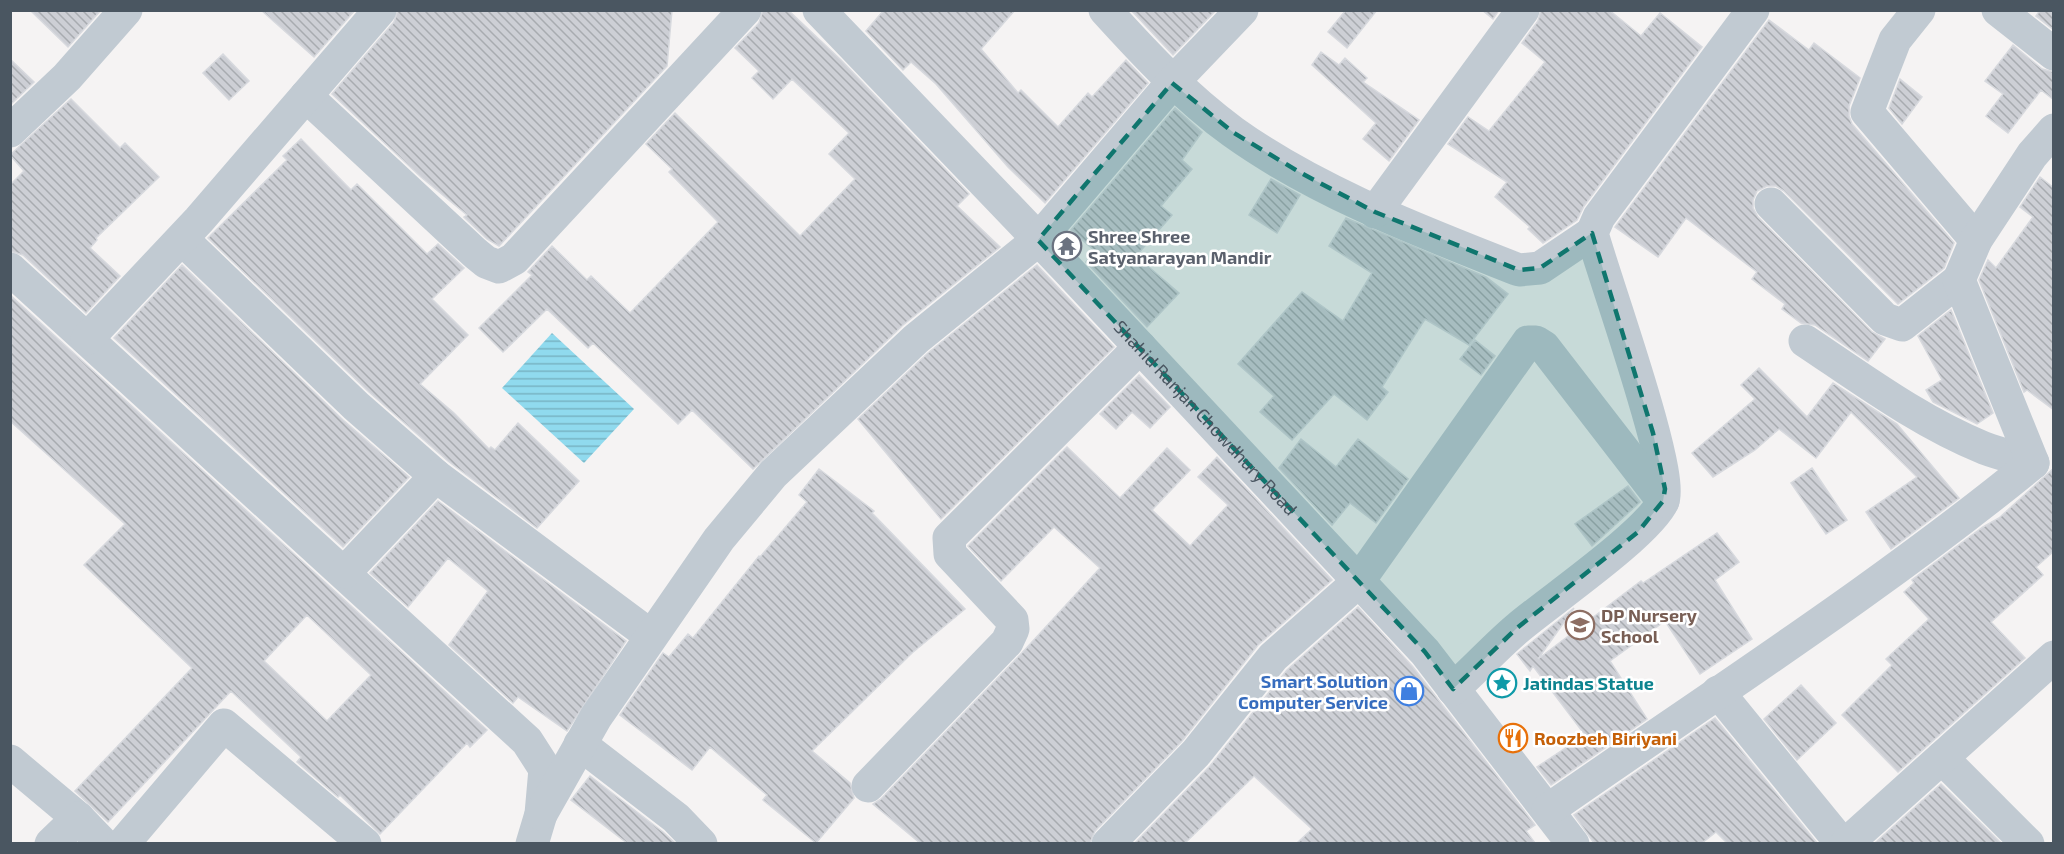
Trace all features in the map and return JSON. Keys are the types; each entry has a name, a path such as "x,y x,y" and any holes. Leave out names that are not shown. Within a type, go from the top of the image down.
{"street":[{"path":"10,130 67,77 126,10"},
{"path":"87,339 182,239 380,10"},
{"path":"306,96 475,253 486,262 499,267 514,259 522,251 745,10"},
{"name":"Shahid Ranjan Chowdhury Road","path":"819,10 1140,347 1425,652 1573,843"},
{"path":"1105,10 1172,83 1234,133 1375,213 1519,270 1540,268 1592,233 1599,217 1753,10"},
{"path":"536,829 596,717 719,540 773,474 916,339 1038,240 1172,83 1242,10"},
{"path":"1375,213 1523,10"},
{"path":"1919,10 1895,40 1867,112 1976,240"},
{"path":"1998,10 2054,54"},
{"path":"1771,204 1885,319 1902,325 1959,280 1976,240 2043,164 2054,130"},
{"path":"1453,689 1517,628 1638,532 1663,501 1665,489 1653,433 1592,233"},
{"path":"182,239 356,406 436,476 651,636"},
{"path":"10,269 526,741 544,769 536,829"},
{"path":"1959,280 2033,463"},
{"path":"1806,341 1885,395 1959,436 1985,448 2033,463"},
{"path":"1108,843 1196,753 1273,657 1358,582 1528,342 1536,342 1544,347 1663,501"},
{"path":"868,786 1006,642 1013,629 1012,620 950,554 949,538 1140,347"},
{"path":"1548,810 1840,611 1969,515 2033,463"},
{"path":"345,573 436,476"},
{"path":"1718,692 1844,843 1942,758 2048,673"},
{"path":"123,843 224,725 366,843"},
{"path":"580,744 676,818 701,843"},
{"path":"1942,758 2028,843"},
{"path":"10,761 78,818 103,843"},
{"path":"51,843 78,818"}],"highlighted area":[{"path":"1172,83 1234,133 1301,173 1375,212 1519,270 1540,268 1592,233 1653,433 1665,489 1663,501 1638,532 1517,628 1453,689 1425,652 1038,240"}],"water":[{"path":"552,333 634,409 584,463 502,388"}],"building":[{"path":"30,10 101,10 68,47"},
{"path":"261,10 355,10 314,57"},
{"path":"398,10 672,10 667,66 499,246 487,239 464,217 467,215 421,177 332,94 394,22"},
{"path":"763,10 788,10 841,60 969,194 957,206 1000,247 903,325 753,469 692,410 678,424 593,343 588,348 547,309 503,352 479,328 532,275 528,272 552,246 587,280 591,276 630,313 718,222 669,172 672,169 646,144 675,113 800,236 855,179 829,154 849,133 792,79 773,99 752,78 759,71 735,48 759,23"},
{"path":"884,10 1015,10 981,49 1018,93 1021,90 1058,127 1088,93 1092,97 1126,60 1148,83 1045,203 1008,167 936,84 911,62 903,70 866,31"},
{"path":"1131,10 1216,10 1173,55"},
{"path":"1346,10 1377,10 1347,48 1328,32"},
{"path":"1482,10 1499,10 1493,19"},
{"path":"1541,10 1609,10 1641,36 1660,13 1702,47 1584,206 1577,220 1543,243 1528,229 1530,227 1495,197 1507,182 1448,144 1468,117 1489,131 1545,62 1522,43 1538,21"},
{"path":"2040,10 2054,10 2054,30 2036,16"},
{"path":"1769,20 1809,50 1814,43 1860,78 1849,106 1852,124 1954,243 1944,268 1898,304 1784,191 1776,186 1767,186 1757,191 1753,200 1753,208 1758,217 1872,332 1885,339 1868,361 1815,325 1801,323 1782,309 1785,304 1752,279 1757,272 1686,218 1658,257 1615,227"},
{"path":"2013,45 2042,69 2054,72 2054,100 2041,90 2008,133 1986,116 2003,94 1985,81"},
{"path":"1321,52 1339,65 1345,58 1367,78 1363,82 1419,120 1389,161 1363,139 1376,123 1312,65"},
{"path":"223,54 249,81 229,100 203,73"},
{"path":"10,59 34,82 10,105"},
{"path":"1900,79 1922,97 1902,124 1889,108"},
{"path":"71,99 120,148 125,143 159,177 96,238 97,240 90,248 120,276 86,313 23,255 10,251 10,185 24,171 10,155"},
{"path":"1175,108 1202,132 1182,160 1192,169 1161,206 1172,215 1136,256 1179,293 1147,327 1086,262 1096,252 1071,230"},
{"path":"301,139 351,190 357,184 427,254 438,244 464,268 432,299 468,335 420,384 454,413 489,449 491,447 495,450 518,423 579,481 537,528 448,461 369,392 208,238 287,160 283,156"},
{"path":"2040,177 2054,188 2054,410 2027,390 2024,392 1979,280 1988,260 1996,268 2033,217 2020,207"},
{"path":"1271,179 1300,195 1277,233 1249,215"},
{"path":"1346,218 1486,277 1508,294 1469,345 1425,319 1382,387 1388,392 1367,420 1334,394 1292,440 1260,412 1274,396 1238,364 1302,292 1343,321 1372,273 1329,246"},
{"path":"182,265 343,420 409,477 343,547 114,338"},
{"path":"1037,265 1114,347 941,519 858,419 928,353"},
{"path":"10,295 487,730 470,747 467,743 380,834 340,795 338,797 297,762 301,757 231,691 108,822 75,791 192,668 84,565 125,524 10,421","holes":["307,615 371,675 327,721 264,661"]},
{"path":"1951,310 1993,413 1977,424 1933,402 1926,390 1942,380 1918,336"},
{"path":"1475,340 1495,356 1481,375 1460,359"},
{"path":"1759,368 1807,417 1833,383 1897,424 1959,498 1891,549 1866,512 1917,477 1851,412 1816,458 1779,429 1755,450 1713,477 1692,453 1755,399 1741,385"},
{"path":"1139,375 1170,407 1150,428 1132,412 1116,429 1100,414"},
{"path":"1301,439 1336,467 1358,439 1408,479 1376,523 1350,503 1332,525 1279,468"},
{"path":"1067,447 1120,498 1167,448 1190,470 1152,510 1190,546 1228,505 1198,477 1217,457 1332,580 1258,645 1182,741 1095,831 1090,843 920,843 873,804 881,799 1020,655 1100,568 1054,527 1001,581 968,546"},
{"path":"1812,468 1847,520 1826,534 1791,483"},
{"path":"2054,468 2054,551 2036,567 2043,575 1991,622 2025,658 1898,772 1842,715 1892,665 1886,659 1929,619 1904,592 1914,583 1912,580 1983,527 1999,518"},
{"path":"819,469 874,511 872,513 965,609 912,653 812,751 850,783 854,798 816,843 763,800 767,795 710,747 692,770 620,715 663,653 669,657 688,634 693,638 759,556 807,502 799,495"},
{"path":"1628,486 1640,502 1592,546 1575,524"},
{"path":"438,501 626,641 567,731 518,697 513,703 449,645 488,591 448,558 408,607 370,573"},
{"path":"1717,533 1739,562 1715,580 1752,639 1700,674 1665,621 1610,661 1647,719 1551,785 1537,767 1585,735 1533,666 1530,671 1517,654 1574,608 1538,659 1641,581 1643,583"},
{"path":"1358,607 1413,667 1535,825 1526,831 1535,843 1297,843 1312,829 1254,776 1185,843 1135,843 1210,766 1287,670"},
{"path":"1801,685 1836,723 1797,760 1764,719"},
{"path":"1715,718 1817,843 1727,843 1716,832 1702,843 1594,843 1574,815"},
{"path":"590,776 675,843 627,843 571,800"},
{"path":"1941,784 2001,843 1875,843"}],"place":[{"name":"Shree Shree Satyanarayan Mandir","path":"1067,246"},
{"name":"DP Nursery School","path":"1580,625"},
{"name":"Jatindas Statue","path":"1502,683"},
{"name":"Smart Solution Computer Service","path":"1409,691"},
{"name":"Roozbeh Biriyani","path":"1513,738"}]}
